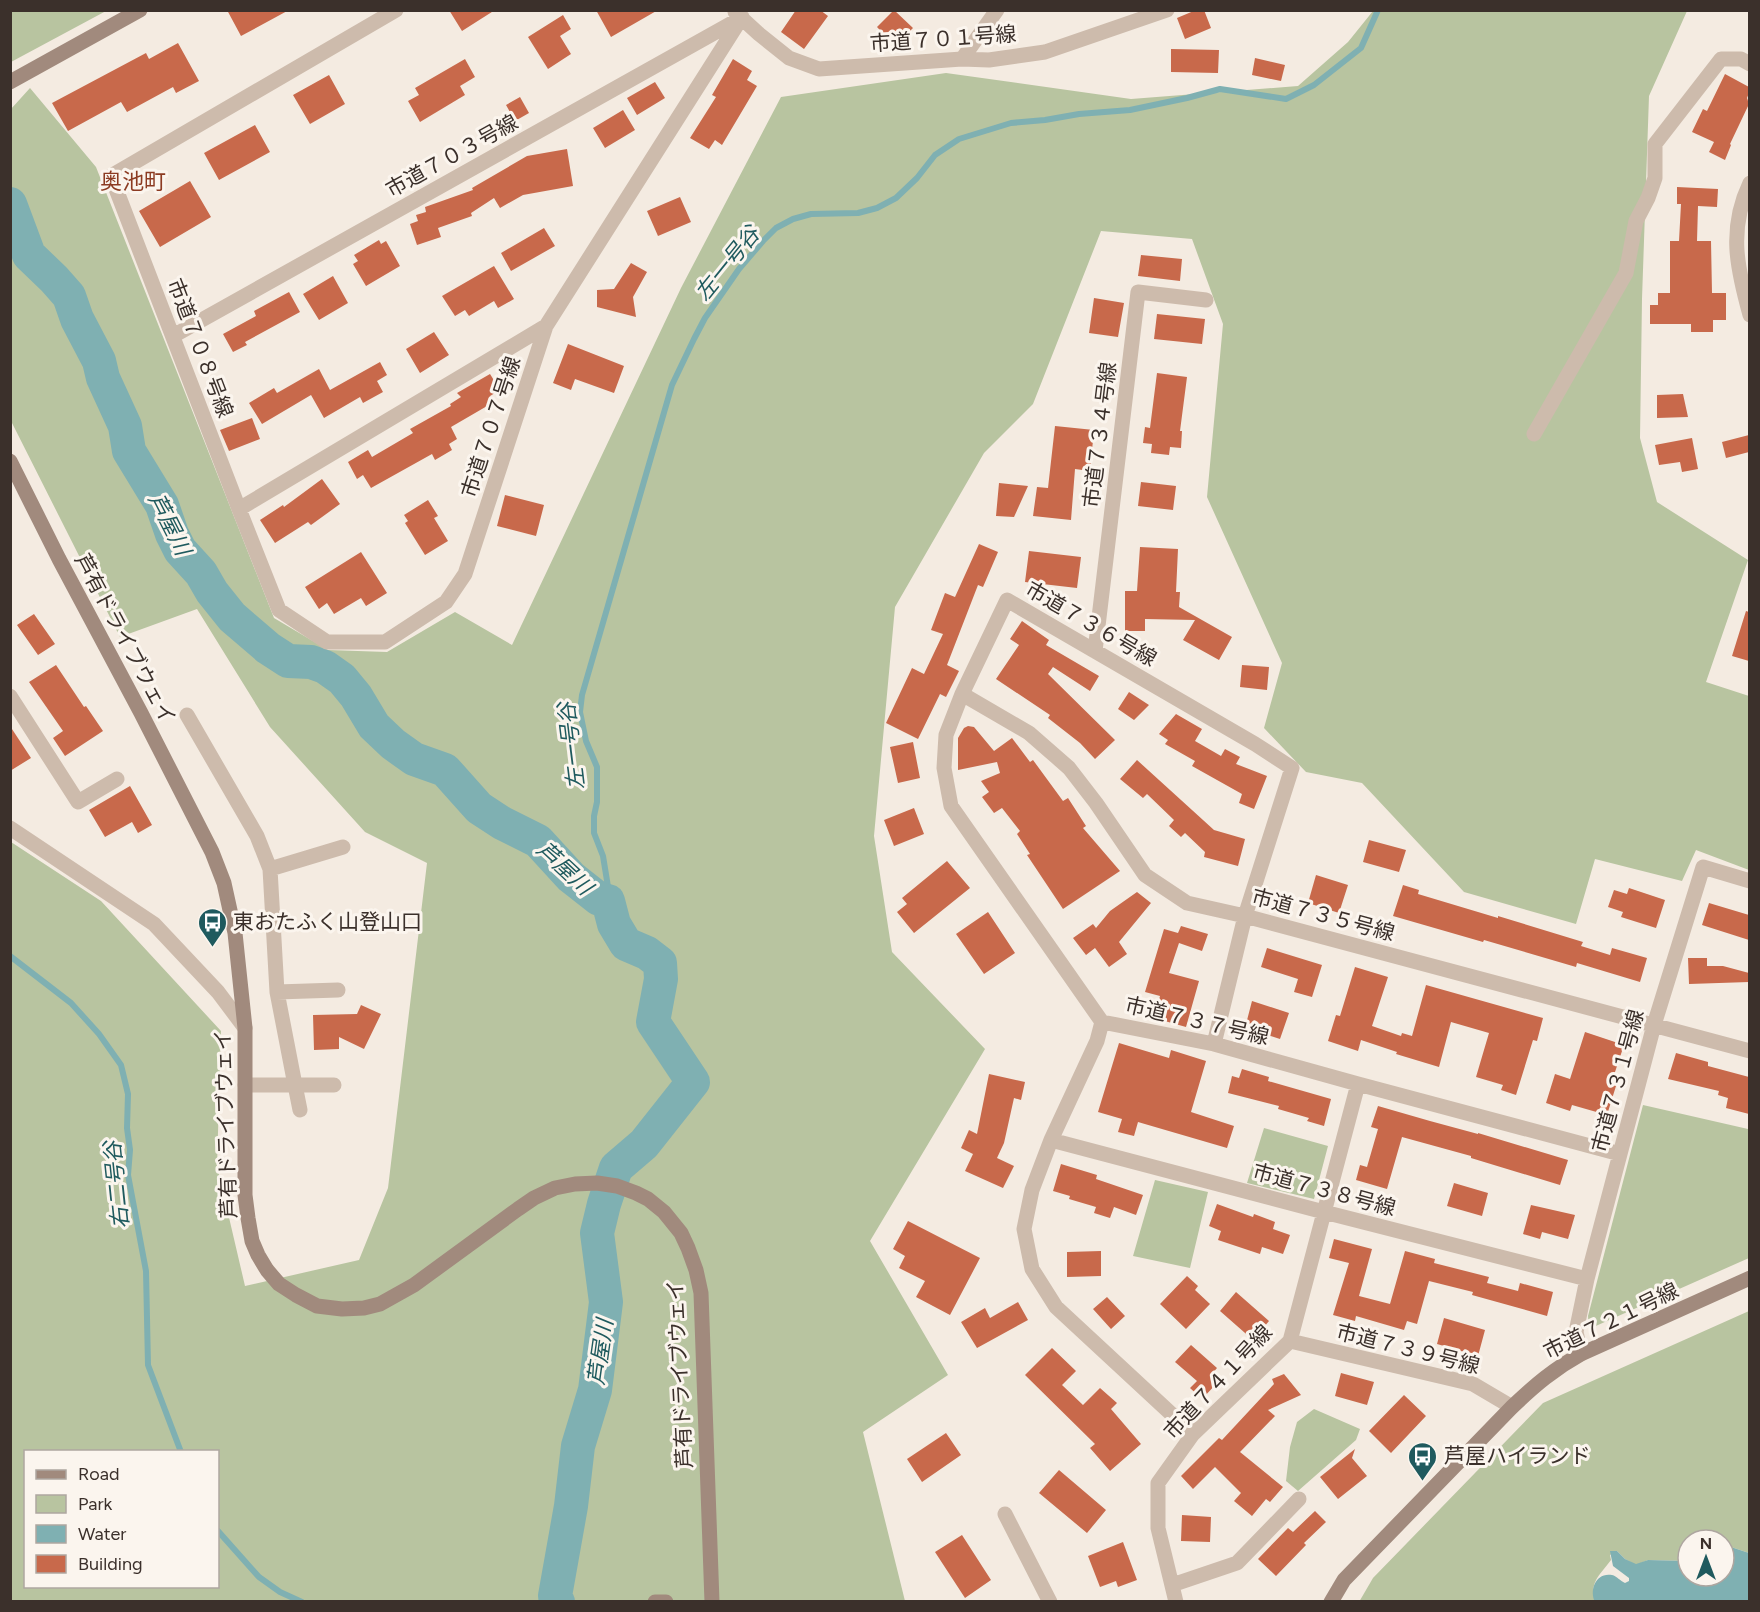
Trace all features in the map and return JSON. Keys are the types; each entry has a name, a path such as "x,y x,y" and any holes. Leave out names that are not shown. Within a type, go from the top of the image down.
{"street":[{"path":"10,82 140,10"},
{"name":"市道７０８号線","path":"239,509 111,176 396,10"},
{"path":"962,59 997,10"},
{"name":"市道７０１号線","path":"742,13 759,34 789,58 819,69 962,59 989,60 1045,52 1167,10"},
{"name":"市道７０３号線","path":"173,336 742,13"},
{"name":"市道７０７号線","path":"239,509 279,610 327,642 385,642 446,602 465,574 546,326 742,13"},
{"path":"1534,434 1626,273 1636,221 1656,178 1655,144 1720,59 1741,59 1749,64"},
{"path":"1749,183 1742,200 1736,237 1739,276 1749,315"},
{"name":"市道７３４号線","path":"1095,651 1138,292 1206,300"},
{"path":"239,509 546,326"},
{"name":"芦有ドライブウェイ","path":"10,461 212,852 224,883 235,933 245,1028 245,1195 252,1241 262,1262 279,1284 317,1306 342,1310 364,1308 380,1304 414,1285 518,1209 555,1188 597,1183 617,1186 648,1199 664,1212 681,1233 696,1270 701,1293 712,1602"},
{"name":"市道７３６号線","path":"1102,1022 951,806 944,768 946,735 962,694 1007,600 1255,744 1292,768 1245,916 1214,1044"},
{"name":"市道７３５号線","path":"962,694 1029,733 1069,768 1145,875 1187,903 1245,916 1749,1051"},
{"path":"10,696 78,802 117,779"},
{"path":"187,715 257,836 270,869 277,992 300,1110"},
{"path":"10,828 154,924 218,992 245,1028"},
{"path":"270,869 343,847"},
{"name":"市道７３１号線","path":"1581,1354 1576,1332 1587,1279 1654,1025 1703,867 1749,881"},
{"path":"277,992 338,990"},
{"name":"市道７３７号線","path":"1193,1434 1056,1307 1032,1269 1024,1229 1032,1190 1097,1041 1102,1022 1214,1044 1620,1154"},
{"name":"市道７４１号線","path":"1176,1602 1158,1528 1158,1483 1193,1434 1290,1341 1358,1084"},
{"path":"245,1085 334,1085"},
{"name":"市道７３８号線","path":"1052,1140 1587,1279"},
{"name":"市道７２１号線","path":"1331,1602 1344,1581 1512,1407 1558,1367 1581,1354 1749,1278"},
{"name":"市道７３９号線","path":"1290,1341 1473,1384 1512,1407"},
{"path":"1172,1585 1238,1563 1299,1499"},
{"path":"1005,1514 1050,1602"},
{"path":"655,1602 666,1602"}],"green space":[{"path":"11,10 106,10 106,11 11,62"},
{"path":"1373,11 1687,11 1649,96 1640,438 1657,502 1748,560 1706,682 1749,696 1749,870 1696,850 1682,881 1595,859 1576,924 1464,892 1362,783 1306,772 1264,728 1282,663 1207,497 1223,324 1192,239 1101,231 1033,404 984,453 895,607 874,836 892,952 985,1049 870,1241 948,1375 863,1432 905,1601 11,1601 11,842 101,901 221,1031 217,1166 245,1286 359,1260 388,1188 427,863 365,832 270,727 197,609 120,637 11,421 11,109 30,88 96,167 274,618 328,650 387,652 455,612 512,645 681,288 781,97 946,73 1131,99 1298,86 1348,42"},
{"path":"1643,1105 1748,1129 1750,1132 1749,1258 1589,1329 1588,1316"},
{"path":"1264,1128 1328,1146 1314,1199 1247,1183"},
{"path":"1155,1180 1208,1192 1190,1268 1133,1256"},
{"path":"1749,1311 1749,1553 1736,1549 1736,1528 1676,1528 1676,1561 1648,1560 1636,1565 1617,1551 1610,1555 1611,1560 1595,1584 1593,1589 1595,1601 1359,1602 1373,1578 1543,1403"},
{"path":"1314,1409 1360,1429 1356,1440 1298,1491 1286,1481 1290,1447 1297,1422"}],"water":[{"path":"1736,1549 1749,1553 1748,1601 1595,1602 1593,1592 1595,1583 1602,1576 1612,1575 1625,1583 1629,1581 1629,1578 1613,1566 1610,1551 1617,1551 1625,1559 1636,1564 1648,1560 1676,1561 1676,1588 1736,1588"}],"building":[{"path":"227,10 289,10 241,36"},
{"path":"449,10 495,10 462,31"},
{"path":"596,10 658,10 611,37"},
{"path":"796,10 820,10 828,16 804,49 781,32"},
{"path":"894,10 913,28 895,46 877,27"},
{"path":"1196,10 1204,10 1211,28 1185,39 1177,18"},
{"path":"563,15 571,29 560,36 571,54 548,69 528,37"},
{"path":"178,43 199,81 176,93 173,87 127,112 121,102 68,131 52,103 146,53 149,59"},
{"path":"1171,49 1219,50 1218,73 1171,72"},
{"path":"1255,58 1285,65 1281,81 1252,75"},
{"path":"465,59 475,77 460,86 465,95 420,122 408,101 419,95 415,88"},
{"path":"733,59 752,71 747,80 757,86 722,145 715,140 709,149 690,138 716,97 712,95"},
{"path":"1725,74 1749,87 1747,98 1749,104 1725,160 1709,152 1714,142 1692,132 1703,109 1707,111"},
{"path":"329,75 345,104 310,124 293,95"},
{"path":"655,82 665,98 637,115 627,98"},
{"path":"520,97 529,113 515,121 506,105"},
{"path":"623,110 635,130 605,148 593,128"},
{"path":"255,125 270,152 219,180 204,153"},
{"path":"567,149 573,186 523,195 500,208 494,198 471,213 472,216 438,228 441,237 417,245 410,224 418,221 416,215 426,212 425,207 473,190 472,188 527,156"},
{"path":"190,181 211,217 160,247 139,211"},
{"path":"1677,187 1718,189 1717,207 1698,206 1697,241 1711,241 1712,293 1726,293 1726,320 1713,320 1713,332 1691,332 1691,324 1650,324 1650,305 1658,305 1658,293 1670,293 1670,241 1679,241 1681,204 1677,204"},
{"path":"680,197 691,222 658,236 647,211"},
{"path":"544,228 555,246 511,271 501,253"},
{"path":"379,240 381,244 386,241 400,266 366,286 353,264 358,261 354,255"},
{"path":"1141,255 1182,259 1180,281 1138,276"},
{"path":"631,263 647,272 633,297 636,317 597,307 597,290 614,289"},
{"path":"494,266 514,299 498,308 494,301 469,316 465,310 455,316 442,296"},
{"path":"333,276 348,303 319,320 303,294"},
{"path":"289,292 300,312 245,342 247,345 233,352 223,334 256,316 254,311"},
{"path":"1094,298 1124,303 1118,337 1089,333"},
{"path":"1157,314 1205,319 1202,344 1154,339"},
{"path":"434,332 449,355 420,373 406,349"},
{"path":"568,344 624,366 614,393 575,379 571,390 553,383"},
{"path":"380,362 387,375 377,381 383,392 363,403 360,397 324,418 311,395 262,424 249,403 274,388 277,393 319,369 330,390"},
{"path":"1157,373 1187,377 1180,431 1182,431 1181,448 1170,447 1169,455 1151,453 1152,444 1143,443 1145,427 1150,428"},
{"path":"490,374 500,390 490,396 494,402 451,427 457,439 449,444 452,450 435,460 432,454 371,488 363,475 357,479 348,462 368,450 372,457 413,433 410,429 451,406 450,404 461,397 457,393"},
{"path":"1683,394 1688,417 1657,418 1657,395"},
{"path":"252,418 260,439 229,451 220,430"},
{"path":"1055,426 1094,430 1090,471 1075,469 1071,520 1033,516 1037,487 1048,488"},
{"path":"1749,435 1749,452 1726,458 1722,442"},
{"path":"1692,438 1698,469 1682,472 1680,462 1659,465 1655,445"},
{"path":"322,479 340,504 311,525 308,522 275,543 260,520 283,505 284,507"},
{"path":"1141,482 1176,486 1173,510 1138,506"},
{"path":"999,483 1028,486 1014,517 996,516"},
{"path":"505,495 544,505 536,536 497,526"},
{"path":"428,500 438,516 434,518 448,541 425,555 405,523 408,521 404,515"},
{"path":"979,544 998,552 983,587 978,585 947,665 959,671 946,697 940,694 918,739 886,723 912,668 924,674 943,634 931,630 945,593 955,597"},
{"path":"1140,547 1178,549 1176,592 1180,592 1179,607 1232,637 1219,660 1183,640 1195,620 1145,619 1145,631 1125,631 1125,591 1137,591"},
{"path":"1029,551 1081,557 1077,588 1025,582"},
{"path":"361,552 387,593 366,606 361,598 334,614 327,603 319,609 305,587"},
{"path":"1746,611 1749,612 1749,661 1732,656"},
{"path":"34,614 55,644 38,655 17,625"},
{"path":"1022,621 1049,640 1046,645 1099,676 1090,691 1053,667 1048,674 1115,740 1095,759 1080,743 1048,718 1050,715 996,679 1019,645 1010,639"},
{"path":"56,665 103,731 65,756 53,738 63,731 29,682"},
{"path":"1242,665 1269,667 1267,690 1240,687"},
{"path":"1129,692 1149,705 1134,720 1118,709"},
{"path":"1176,714 1202,729 1195,741 1221,756 1225,749 1240,757 1236,764 1267,776 1254,809 1239,803 1242,794 1192,766 1195,761 1165,744 1168,740 1159,734"},
{"path":"10,726 31,758 10,771"},
{"path":"968,726 974,727 994,751 1012,738 1030,762 1033,760 1063,801 1068,798 1086,826 1083,828 1120,871 1063,909 1027,855 1030,854 1017,834 1020,831 1002,808 994,813 982,797 989,792 981,781 1000,773 997,762 958,770 958,738"},
{"path":"913,742 920,778 898,783 890,747"},
{"path":"1137,760 1214,830 1245,839 1238,866 1204,857 1205,852 1185,833 1181,837 1169,826 1174,820 1147,794 1143,798 1120,779"},
{"path":"130,786 152,825 138,833 132,822 105,837 89,810"},
{"path":"914,808 924,834 894,846 884,820"},
{"path":"1369,840 1406,850 1399,872 1363,862"},
{"path":"947,861 970,888 914,933 897,912 907,904 902,898"},
{"path":"1316,875 1348,885 1339,913 1308,903"},
{"path":"1403,885 1419,890 1418,894 1583,942 1581,946 1610,955 1612,948 1647,958 1640,982 1577,963 1576,967 1393,916"},
{"path":"1629,888 1665,900 1656,928 1621,917 1623,912 1608,907 1614,890 1627,894"},
{"path":"1137,892 1151,903 1119,942 1127,954 1109,967 1095,948 1086,955 1073,938 1093,924 1096,928 1110,911"},
{"path":"1709,903 1749,915 1749,940 1702,925"},
{"path":"988,912 1015,953 984,974 956,934"},
{"path":"1181,926 1208,934 1202,951 1179,943 1169,973 1199,981 1186,1027 1154,1018 1160,996 1145,992 1164,929 1178,933"},
{"path":"1267,948 1322,965 1312,997 1294,992 1298,979 1261,967"},
{"path":"1688,958 1707,958 1707,966 1723,966 1749,973 1749,982 1689,984"},
{"path":"1355,967 1388,977 1372,1026 1401,1036 1402,1033 1412,1036 1426,985 1543,1018 1537,1041 1533,1040 1516,1095 1501,1090 1503,1085 1476,1077 1489,1033 1451,1022 1439,1067 1361,1040 1358,1051 1328,1041 1336,1015 1340,1016"},
{"path":"1252,1001 1289,1013 1280,1039 1245,1028"},
{"path":"361,1005 381,1014 364,1049 339,1037 339,1049 314,1050 313,1015 357,1014"},
{"path":"1585,1032 1624,1045 1611,1084 1616,1086 1607,1115 1572,1105 1570,1111 1546,1103 1555,1074 1570,1079"},
{"path":"1119,1043 1169,1058 1171,1050 1206,1061 1191,1112 1234,1126 1227,1148 1138,1122 1134,1136 1118,1132 1122,1119 1098,1112"},
{"path":"1676,1053 1708,1062 1708,1066 1749,1077 1749,1114 1726,1108 1728,1098 1718,1095 1719,1091 1668,1079"},
{"path":"1242,1069 1269,1077 1268,1081 1331,1099 1324,1126 1307,1121 1309,1118 1278,1109 1279,1106 1228,1093 1232,1076 1239,1078"},
{"path":"989,1074 1025,1082 1021,1100 1014,1098 1004,1143 997,1158 1014,1166 1003,1188 965,1171 973,1154 961,1148 969,1130 977,1134"},
{"path":"1378,1106 1568,1160 1560,1185 1471,1158 1471,1156 1402,1137 1387,1189 1356,1180 1360,1165 1367,1167 1378,1129 1371,1127"},
{"path":"1061,1164 1097,1175 1096,1179 1143,1195 1136,1215 1114,1207 1110,1218 1094,1213 1096,1207 1069,1199 1070,1196 1053,1191"},
{"path":"1454,1183 1488,1193 1482,1216 1447,1206"},
{"path":"1217,1204 1275,1222 1273,1229 1290,1235 1283,1254 1262,1247 1260,1254 1218,1240 1221,1231 1209,1226"},
{"path":"1531,1205 1575,1215 1568,1239 1542,1232 1540,1239 1523,1234"},
{"path":"908,1221 980,1258 950,1315 916,1297 925,1281 899,1268 905,1256 893,1249"},
{"path":"1334,1239 1372,1249 1359,1296 1390,1304 1405,1251 1435,1259 1434,1263 1489,1277 1487,1283 1518,1291 1520,1283 1553,1292 1547,1316 1472,1295 1473,1292 1429,1281 1417,1324 1407,1321 1404,1330 1356,1316 1355,1321 1333,1315 1349,1263 1329,1258"},
{"path":"1101,1251 1101,1276 1067,1277 1067,1252"},
{"path":"1187,1276 1198,1286 1195,1290 1210,1304 1186,1329 1160,1304"},
{"path":"1236,1292 1269,1321 1253,1340 1220,1311"},
{"path":"1107,1297 1125,1316 1111,1329 1093,1309"},
{"path":"1018,1302 1028,1320 977,1348 961,1322 985,1308 990,1318"},
{"path":"1444,1318 1485,1330 1478,1356 1437,1344"},
{"path":"1191,1345 1217,1368 1211,1375 1219,1381 1202,1399 1190,1388 1197,1381 1175,1362"},
{"path":"1052,1348 1076,1371 1062,1385 1083,1405 1100,1388 1117,1403 1111,1409 1141,1444 1110,1471 1090,1448 1095,1444 1025,1375"},
{"path":"1341,1373 1374,1382 1367,1405 1335,1396"},
{"path":"1284,1374 1301,1395 1268,1410 1275,1416 1240,1452 1283,1487 1270,1502 1266,1499 1252,1516 1234,1501 1241,1493 1215,1467 1193,1489 1181,1476 1219,1438 1222,1440 1274,1384 1272,1379"},
{"path":"1404,1395 1426,1416 1391,1453 1369,1431"},
{"path":"946,1433 961,1455 922,1482 907,1459"},
{"path":"1355,1449 1352,1458 1367,1476 1338,1499 1320,1477"},
{"path":"1059,1470 1106,1510 1087,1533 1039,1493"},
{"path":"1315,1511 1326,1522 1304,1543 1306,1545 1276,1576 1258,1559 1288,1528 1293,1532"},
{"path":"1182,1515 1211,1517 1210,1542 1181,1541"},
{"path":"962,1535 991,1580 965,1598 935,1552"},
{"path":"1123,1542 1137,1580 1118,1587 1116,1581 1100,1587 1088,1556"}],"waterway":[{"name":"左一号谷","path":"608,901 609,893 603,856 594,833 597,767 586,741 580,712 582,695 672,385 705,318 739,269 763,241 776,228 793,219 811,214 858,213 877,208 896,198 917,178 935,155 959,139 1011,123 1130,110 1220,89 1286,99 1314,85 1361,48 1378,10"},
{"name":"芦屋川","path":"10,204 29,255 69,296 77,319 99,361 103,378 125,426 129,451 162,505 180,550 201,573 212,592 232,617 268,648 288,661 311,662 325,667 342,679 356,696 374,726 393,744 414,759 445,770 479,808 502,823 538,841 571,877 599,899 608,901 614,924 626,944 647,953 660,963 661,979 653,1022 693,1082 644,1144 616,1168 604,1204 597,1233 606,1302 595,1390 578,1446 571,1506 555,1596 558,1602"},
{"name":"右二号谷","path":"10,956 71,1003 99,1034 121,1065 128,1094 127,1128 130,1150 128,1175 146,1271 148,1365 180,1450"},
{"name":"右二号谷","path":"219,1532 259,1577 280,1592 302,1602"}],"place":[{"name":"東おたふく山登山口","path":"212,948"},
{"name":"芦屋ハイランド","path":"1423,1482"}],"district":[{"name":"奥池町","path":"133,181"}]}
